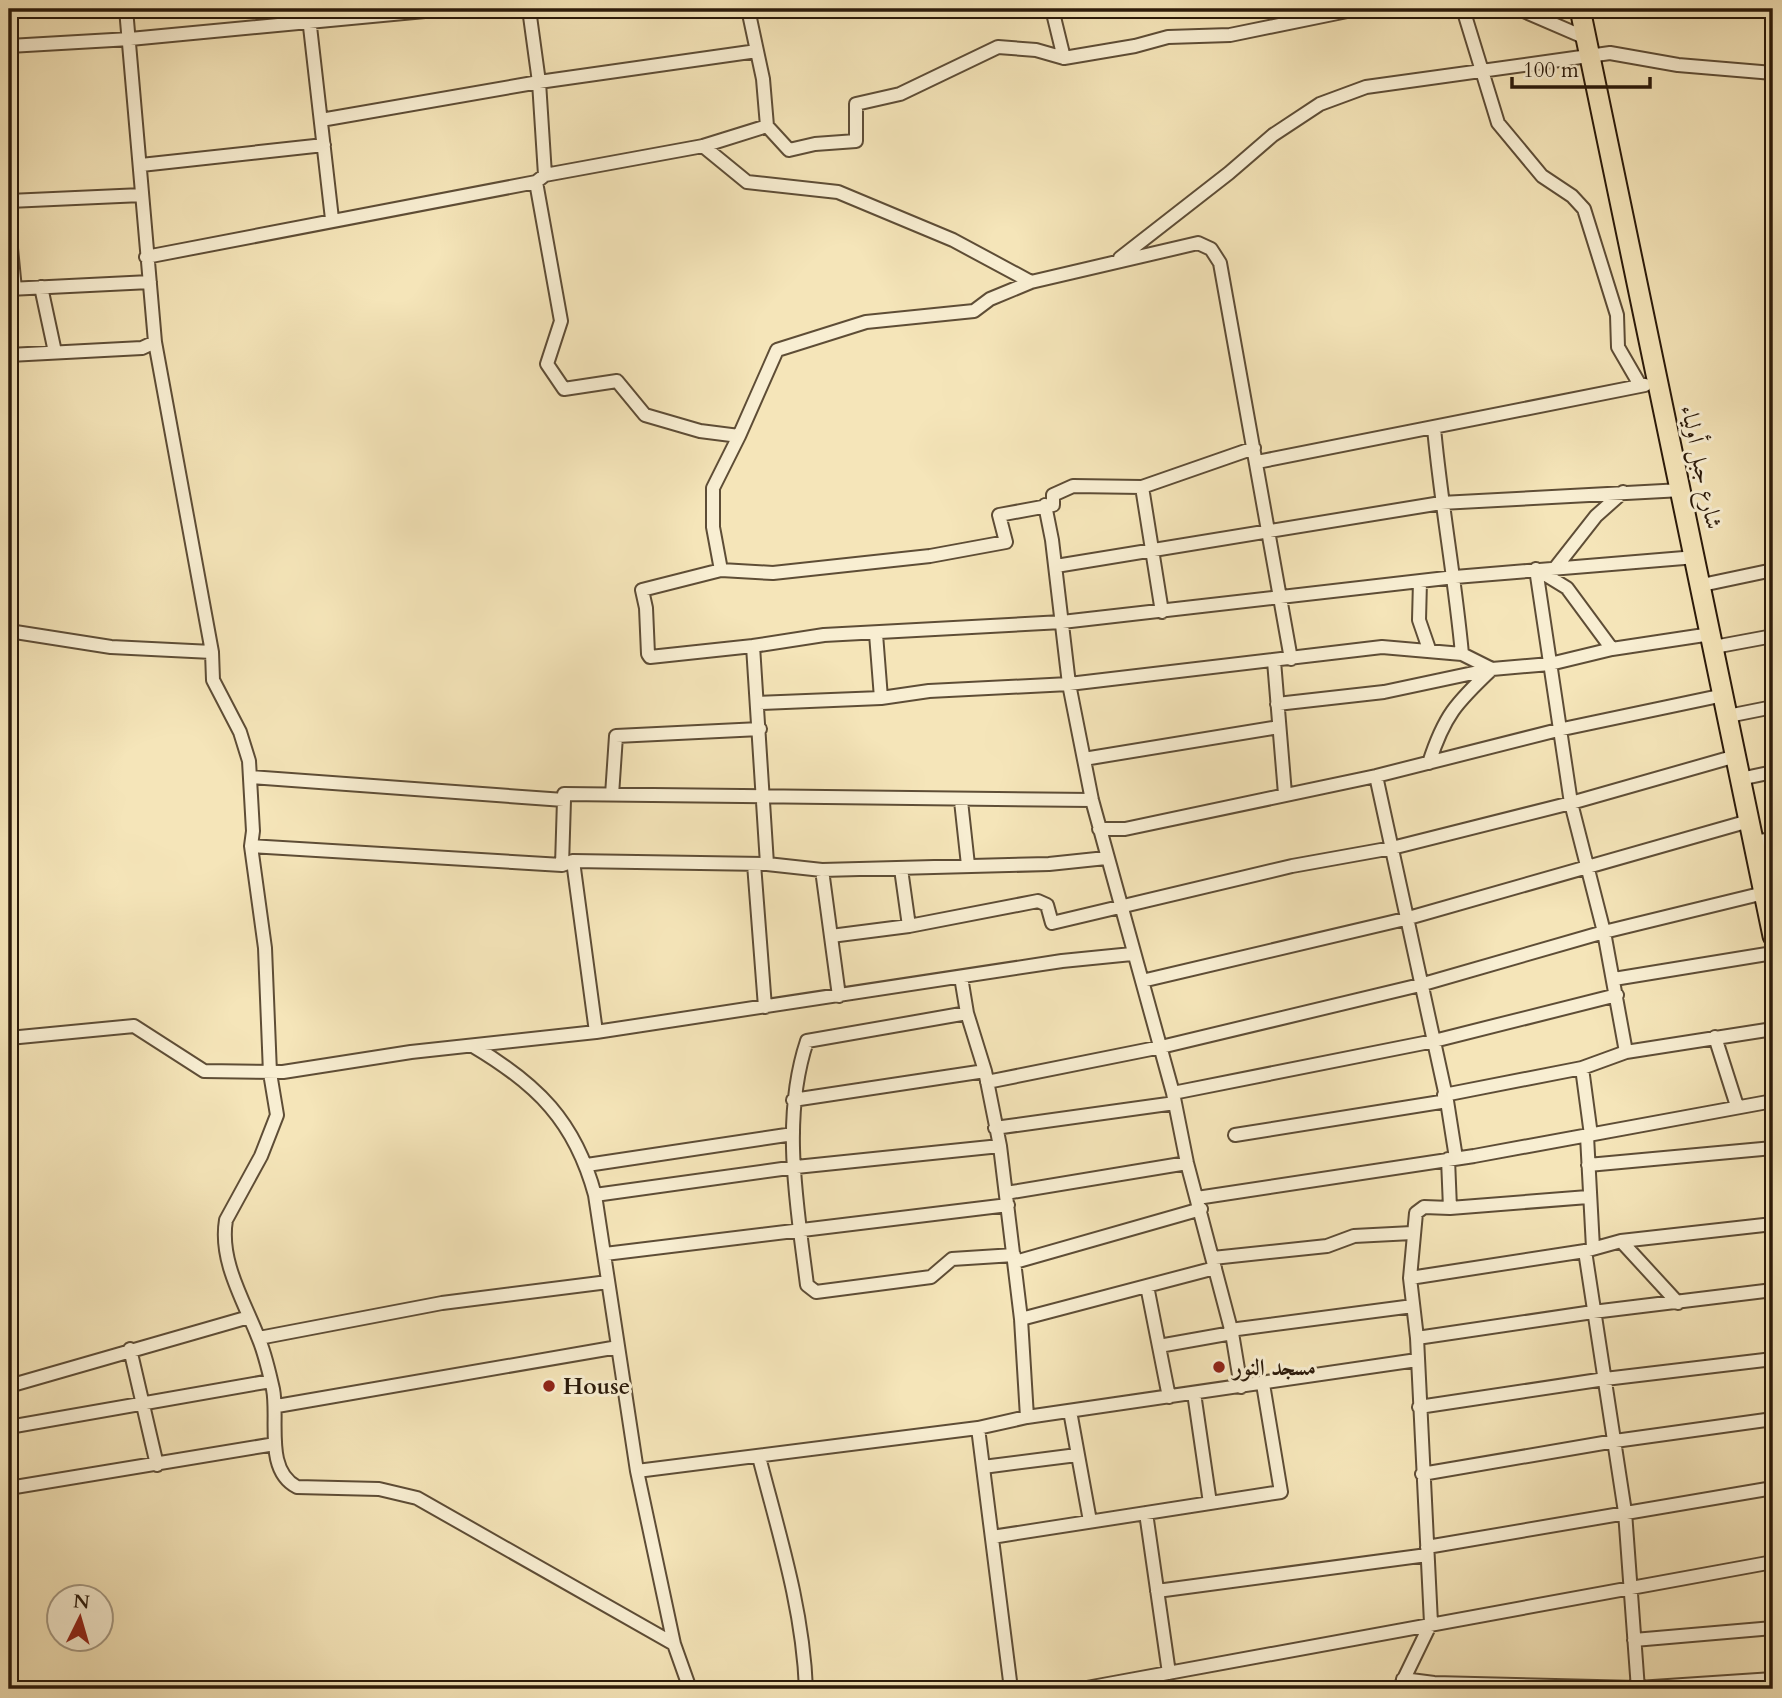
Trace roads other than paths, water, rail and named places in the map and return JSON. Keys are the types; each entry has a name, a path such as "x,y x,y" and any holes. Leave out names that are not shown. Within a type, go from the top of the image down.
{"highway":[{"name":"شارع جبل أولياء","path":"1580,9 1650,384 1682,490 1773,936"}],"street":[{"path":"126,9 155,342 212,652 213,680 240,732 250,777 251,846 265,947 270,1073 277,1109 261,1156 226,1220 224,1231 227,1258 259,1338 271,1381 276,1406 275,1444 283,1474 297,1487 379,1489 417,1498 674,1644"},
{"path":"308,9 332,219"},
{"path":"9,46 130,39 446,9"},
{"path":"529,9 539,82 541,179 561,321 547,364 564,389 617,381 645,415 700,431 739,436"},
{"path":"748,9 757,51 767,127 789,150 815,144 856,141 856,104 900,94 998,47 1037,50 1064,58 1135,46 1168,37 1230,34 1357,9"},
{"path":"1052,9 1064,58"},
{"path":"1257,462 1650,384 1618,347 1616,315 1584,209 1572,196 1542,176 1497,123 1463,9"},
{"path":"1519,9 1588,47 1678,65 1773,73"},
{"path":"1115,262 1230,173 1273,135 1320,104 1366,87 1481,72 1588,47"},
{"path":"321,120 539,82 757,51"},
{"path":"146,257 703,146 767,127"},
{"path":"141,165 324,145"},
{"path":"703,146 747,182 838,192 953,240 1031,282"},
{"path":"9,201 142,195"},
{"path":"9,228 12,289 150,282"},
{"path":"720,570 713,527 713,488 778,350 866,322 974,311 990,299 1031,282 1198,243 1205,245 1220,262 1291,659"},
{"path":"41,287 55,352"},
{"path":"9,355 142,348 155,342"},
{"path":"1434,428 1441,503 1455,577 1462,654"},
{"path":"1254,448 1142,486 1073,486 1053,495 1053,505 999,515 1006,542 930,556 773,573 751,569 720,570 642,590 646,608 648,654 650,657 754,646 824,635 1062,622 1455,577 1696,557"},
{"path":"1142,486 1162,611"},
{"path":"1056,566 1441,503 1682,490"},
{"path":"1556,567 1596,516 1623,492"},
{"path":"1045,506 1056,566 1069,684 1091,800 1132,954 1161,1047 1187,1163 1231,1331 1241,1387"},
{"path":"1535,569 1567,588 1612,649"},
{"path":"1535,569 1571,803 1618,995 1626,1052"},
{"path":"1702,585 1773,570"},
{"path":"1420,581 1419,620 1429,649"},
{"path":"9,631 111,647 212,652"},
{"path":"876,634 881,698"},
{"path":"1277,704 1384,692 1492,669 1550,664 1612,649 1773,636"},
{"path":"754,646 763,797 760,864 765,1007"},
{"path":"759,703 881,698 929,691 1069,684 1382,647 1429,649 1462,654 1492,669"},
{"path":"1274,661 1285,794"},
{"path":"1429,763 1441,724 1461,698 1492,669"},
{"path":"1099,829 1125,829 1376,776 1558,730 1724,695"},
{"path":"1728,716 1773,707"},
{"path":"1084,759 1279,727"},
{"path":"612,795 616,736 760,729"},
{"path":"831,936 909,926 1038,901 1047,905 1052,923 1292,866 1391,848 1571,803 1736,756"},
{"path":"1740,779 1773,772"},
{"path":"1376,776 1446,1098 1452,1159 1450,1208"},
{"path":"250,777 564,800"},
{"path":"596,1032 567,863 564,794 961,801 1091,800"},
{"path":"961,801 968,865"},
{"path":"1142,981 1405,919 1749,821"},
{"path":"1753,842 1773,839"},
{"path":"251,846 567,863 760,864 822,870 901,869 1107,858"},
{"path":"901,869 909,926"},
{"path":"822,870 839,996"},
{"path":"793,1100 986,1076 1161,1047 1420,985 1604,932 1768,904"},
{"path":"1614,979 1773,953"},
{"path":"9,1038 134,1026 204,1071 270,1073 596,1032 1132,954"},
{"path":"961,977 967,1013 986,1076 1000,1146 1015,1258 1027,1417"},
{"path":"995,1128 1174,1098 1434,1041 1618,995"},
{"path":"967,1013 807,1041 793,1100 793,1134 807,1285 816,1292 931,1276 952,1259 1015,1258 1199,1203 1773,1101"},
{"path":"1235,1135 1446,1098 1582,1068 1626,1052 1773,1029"},
{"path":"1715,1037 1737,1106"},
{"path":"472,1046 506,1065 536,1089 570,1132 587,1165 605,1254 637,1471 674,1644 690,1689"},
{"path":"1582,1068 1589,1135 1589,1250 1593,1312 1625,1512 1638,1689"},
{"path":"587,1165 793,1134"},
{"path":"595,1195 796,1167 1000,1146"},
{"path":"1588,1165 1773,1148"},
{"path":"605,1254 800,1230 1007,1199 1187,1163"},
{"path":"1588,1197 1419,1210 1412,1233 1410,1278 1417,1338 1431,1623 1401,1684 1638,1689 1773,1679"},
{"path":"1410,1278 1589,1250 1621,1241 1773,1224"},
{"path":"1021,1319 1147,1286 1214,1263 1327,1246 1354,1236 1412,1233"},
{"path":"1621,1241 1678,1303"},
{"path":"259,1338 442,1303 608,1282"},
{"path":"1147,1286 1169,1397"},
{"path":"1417,1338 1593,1312 1773,1290"},
{"path":"1159,1346 1231,1331 1413,1306"},
{"path":"9,1386 130,1349 249,1317"},
{"path":"276,1406 618,1347"},
{"path":"130,1349 157,1465"},
{"path":"1419,1407 1605,1379 1773,1359"},
{"path":"637,1471 978,1428 1027,1417 1418,1360"},
{"path":"9,1427 271,1381"},
{"path":"992,1537 1280,1492 1264,1384"},
{"path":"1194,1393 1210,1503"},
{"path":"1070,1411 1090,1521"},
{"path":"1422,1474 1615,1441 1773,1419"},
{"path":"978,1428 1011,1689"},
{"path":"9,1488 275,1444"},
{"path":"983,1467 1077,1455"},
{"path":"759,1457 794,1587 802,1634 806,1689"},
{"path":"1157,1591 1427,1551 1625,1512 1773,1488"},
{"path":"1146,1513 1169,1673"},
{"path":"1081,1689 1773,1562"},
{"path":"1634,1640 1773,1628"}],"place":[{"name":"مسجد النور","path":"1219,1367"},
{"name":"House","path":"549,1386"}]}
